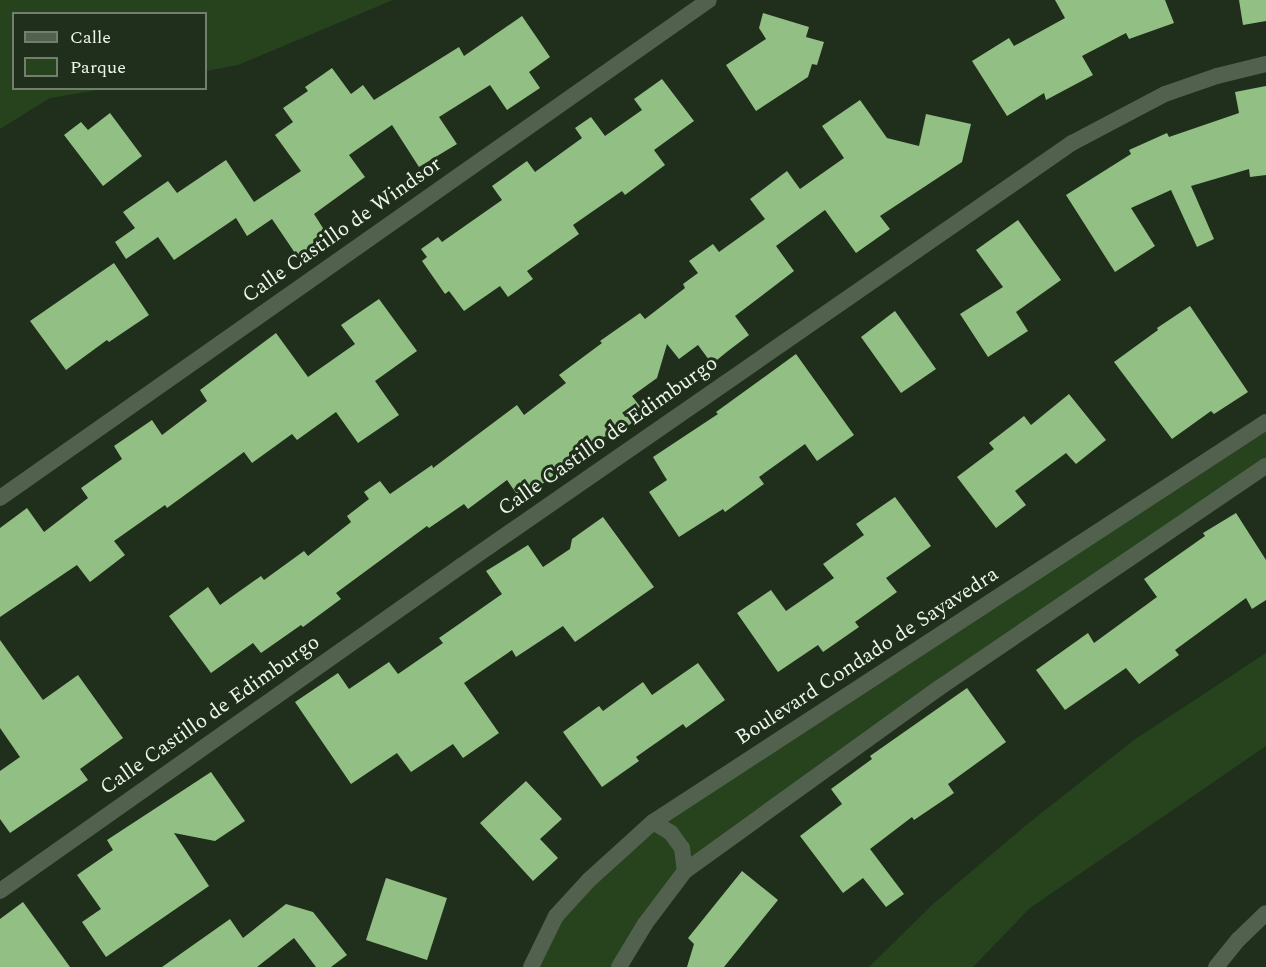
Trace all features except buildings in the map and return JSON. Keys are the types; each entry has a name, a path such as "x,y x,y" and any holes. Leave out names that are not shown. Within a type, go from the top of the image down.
{"street":[{"name":"Calle Castillo de Windsor","path":"0,498 709,0"},
{"name":"Calle Castillo de Edimburgo","path":"0,891 481,552 1072,143 1165,94 1217,76 1266,64"},
{"name":"Boulevard Condado de Sayavedra","path":"531,967 556,916 589,880 653,822 1266,422"},
{"path":"619,967 645,924 684,871 939,688 1266,466"},
{"path":"653,822 671,833 682,848 684,871"},
{"path":"1216,967 1239,939 1266,913"}],"green space":[{"path":"0,0 393,0 238,65 207,71 207,12 12,12 12,90 98,90 50,98 0,129"},
{"path":"1266,422 1266,466 685,871 619,967 531,967 556,916 653,822"},
{"path":"1266,653 1266,746 1030,908 973,967 869,967 933,904 1025,826 1134,740"}]}
